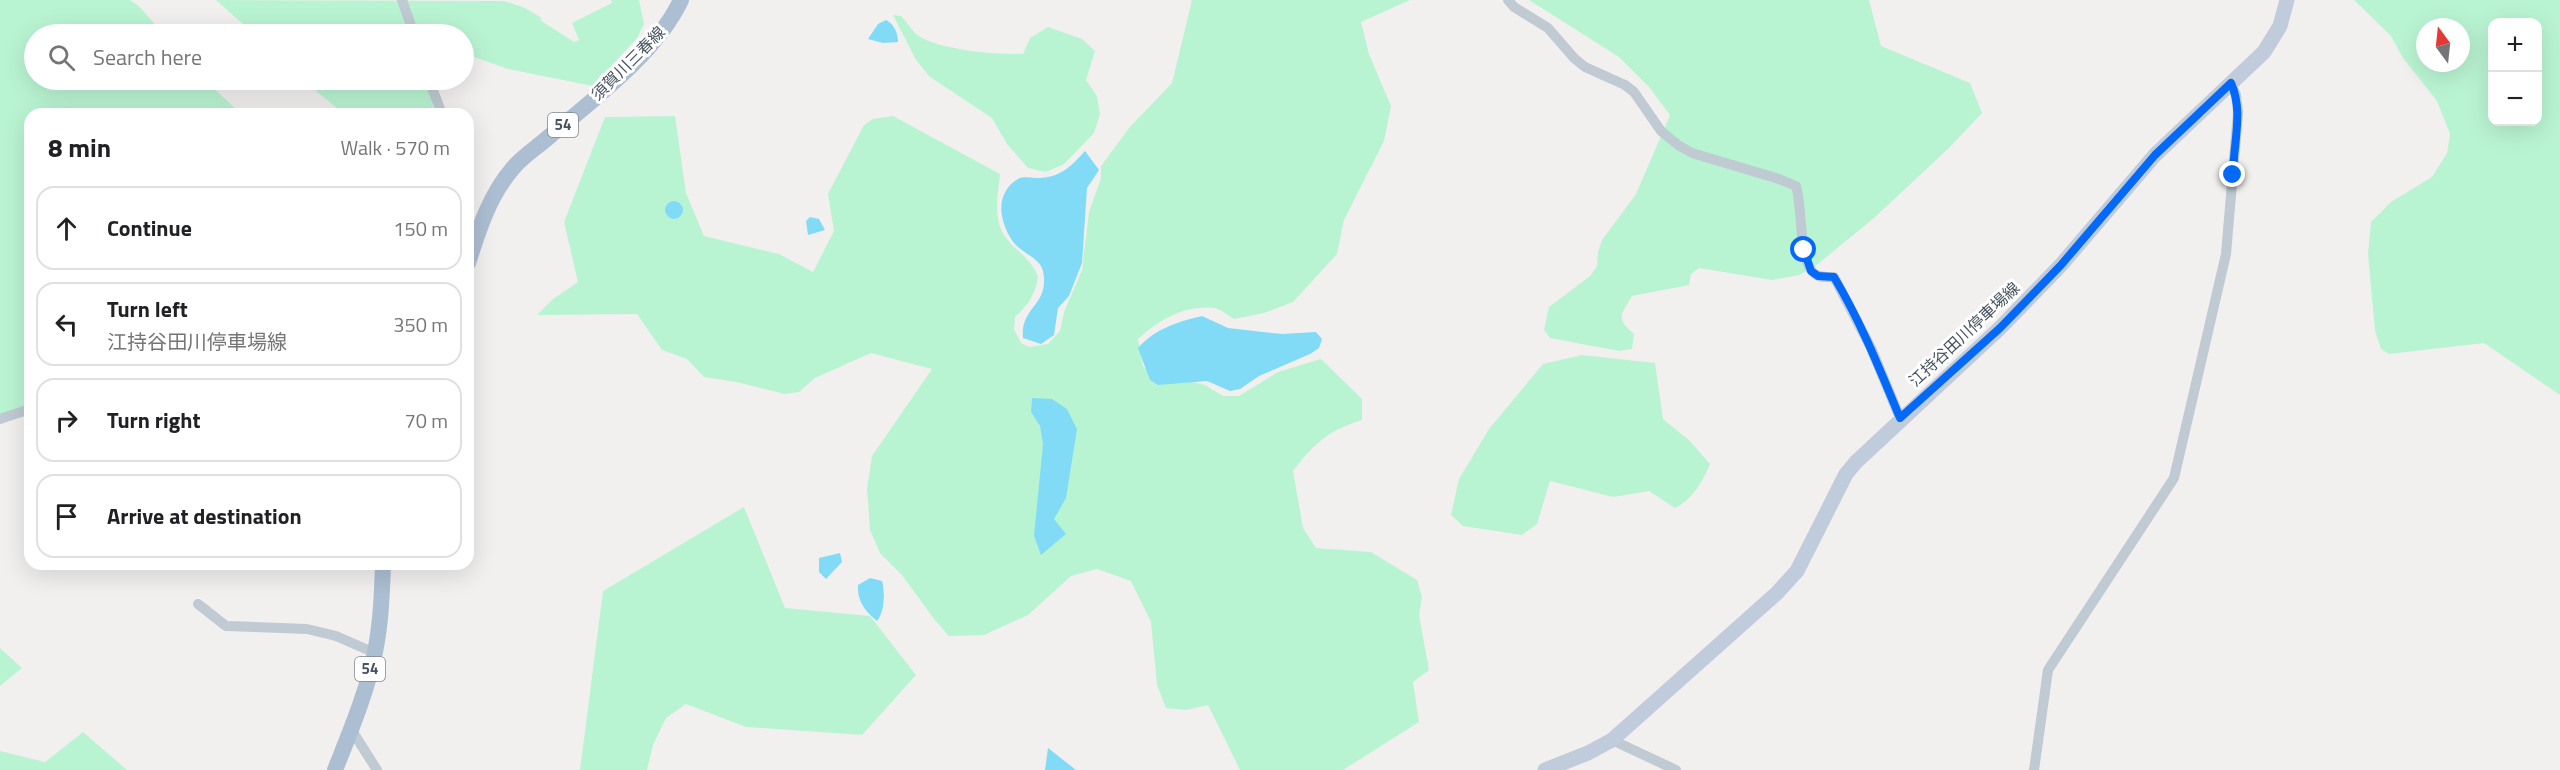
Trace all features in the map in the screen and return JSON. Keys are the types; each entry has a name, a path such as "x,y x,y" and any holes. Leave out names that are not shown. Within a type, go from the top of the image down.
{"main road":[{"name":"須賀川三春線","path":"474,232 513,167 597,96 639,56 662,31 681,0"},
{"name":"江持谷田川停車場線","path":"1545,770 1588,753 1612,740 1777,593 1797,571 1846,474 1856,462 1900,418 2000,328 2061,265 2155,155 2264,52 2280,26 2287,0"},
{"name":"54","path":"335,770 351,729 375,653 381,616 382,570"}],"street":[{"path":"402,0 410,24"},
{"path":"1508,0 1514,7 1548,27 1585,67 1625,85 1634,92 1661,131 1678,145 1692,153 1796,186 1800,203 1804,250 1811,271 1818,276 1834,277 1871,348 1900,418"},
{"path":"2034,770 2048,670 2174,478 2226,254 2238,112 2236,94 2231,83"},
{"path":"433,90 440,108"},
{"path":"0,419 24,411"},
{"path":"198,604 226,626 307,629 336,636 375,653"},
{"path":"351,729 377,770"},
{"path":"1612,740 1676,770"}],"green space":[{"path":"0,0 130,0 139,6 154,24 24,24 24,90 216,90 235,108 24,108 24,411 0,420"},
{"path":"216,0 504,1 523,7 542,18 540,20 574,42 579,40 572,23 612,3 611,0 639,0 644,24 637,38 593,86 508,69 474,57 474,24 243,24"},
{"path":"1192,0 1410,0 1361,22 1369,54 1391,106 1384,141 1344,220 1337,254 1293,302 1264,313 1234,319 1214,308 1182,311 1163,320 1138,339 1143,366 1157,378 1182,379 1205,385 1223,396 1239,396 1278,372 1321,359 1362,399 1362,420 1323,439 1293,471 1303,528 1316,548 1371,552 1417,580 1422,597 1419,615 1429,670 1413,682 1419,722 1343,770 1240,770 1208,705 1186,710 1166,708 1157,685 1151,622 1131,581 1097,569 1071,576 1028,615 984,635 949,636 902,575 880,553 870,530 867,489 872,456 932,369 871,353 815,378 799,392 785,394 704,377 687,359 662,350 637,314 537,315 553,299 578,282 564,222 605,117 675,116 686,193 704,236 779,254 813,272 834,231 828,194 864,125 873,119 893,116 1000,174 998,221 1004,235 1030,263 1038,276 1031,299 1015,317 1014,329 1021,343 1029,347 1048,344 1060,331 1064,312 1082,270 1089,212 1101,178 1101,166 1129,128 1172,83"},
{"path":"1529,0 1869,0 1881,46 1970,83 1982,113 1950,147 1874,218 1813,268 1799,275 1772,280 1699,268 1691,274 1689,285 1632,296 1625,308 1622,320 1634,334 1632,349 1619,351 1550,338 1544,330 1549,307 1590,276 1597,266 1602,240 1636,194 1670,115 1649,87 1619,57"},
{"path":"2354,0 2560,0 2560,395 2484,343 2389,354 2381,349 2375,331 2368,254 2371,222 2391,202 2432,177 2447,153 2450,134 2437,101 2403,58 2391,36"},
{"path":"893,15 901,16 916,34 937,44 999,54 1023,54 1030,38 1048,27 1082,39 1095,51 1086,80 1097,96 1100,114 1094,133 1064,164 1046,172 1028,168 1007,144 992,118 930,77 916,60"},
{"path":"315,90 432,90 433,108 337,108"},
{"path":"1582,355 1655,363 1663,419 1690,441 1710,464 1696,489 1687,500 1675,508 1649,491 1613,497 1550,481 1537,524 1522,535 1463,526 1451,515 1459,479 1489,429 1543,364"},
{"path":"744,507 785,608 870,616 916,675 862,735 746,727 686,704 666,718 653,745 647,770 580,770 603,591"},
{"path":"0,648 22,668 0,686"},
{"path":"83,732 127,770 0,770 0,751 45,762"}],"water":[{"path":"886,20 895,29 898,42 883,43 868,39 878,24"},
{"path":"1085,151 1099,170 1087,188 1082,263 1069,296 1058,308 1054,335 1041,344 1023,338 1023,327 1042,292 1043,271 1035,259 1017,247 1009,235 1002,218 1002,200 1010,185 1018,179 1044,178 1058,174 1069,167"},
{"path":"674,201 680,204 683,210 680,216 674,219 668,216 665,210 668,204"},
{"path":"810,217 819,219 825,230 808,235 806,221"},
{"path":"1202,316 1228,328 1282,334 1316,332 1322,339 1319,348 1310,354 1259,376 1240,389 1230,391 1207,381 1158,385 1150,380 1138,348 1167,327"},
{"path":"1032,398 1052,399 1067,409 1077,429 1066,498 1054,519 1066,534 1041,555 1034,536 1043,444 1040,426 1031,412"},
{"path":"840,553 842,562 826,579 819,572 819,558"},
{"path":"870,578 882,581 883,585 883,607 877,621 865,609 859,596 858,585"},
{"path":"1048,748 1076,770 1045,770"}],"route":[{"path":"1804,250 1811,271 1818,276 1834,277 1844,294 1871,348 1900,418 2000,328 2061,265 2155,155 2231,83 2236,94 2238,112 2233,175"}]}
